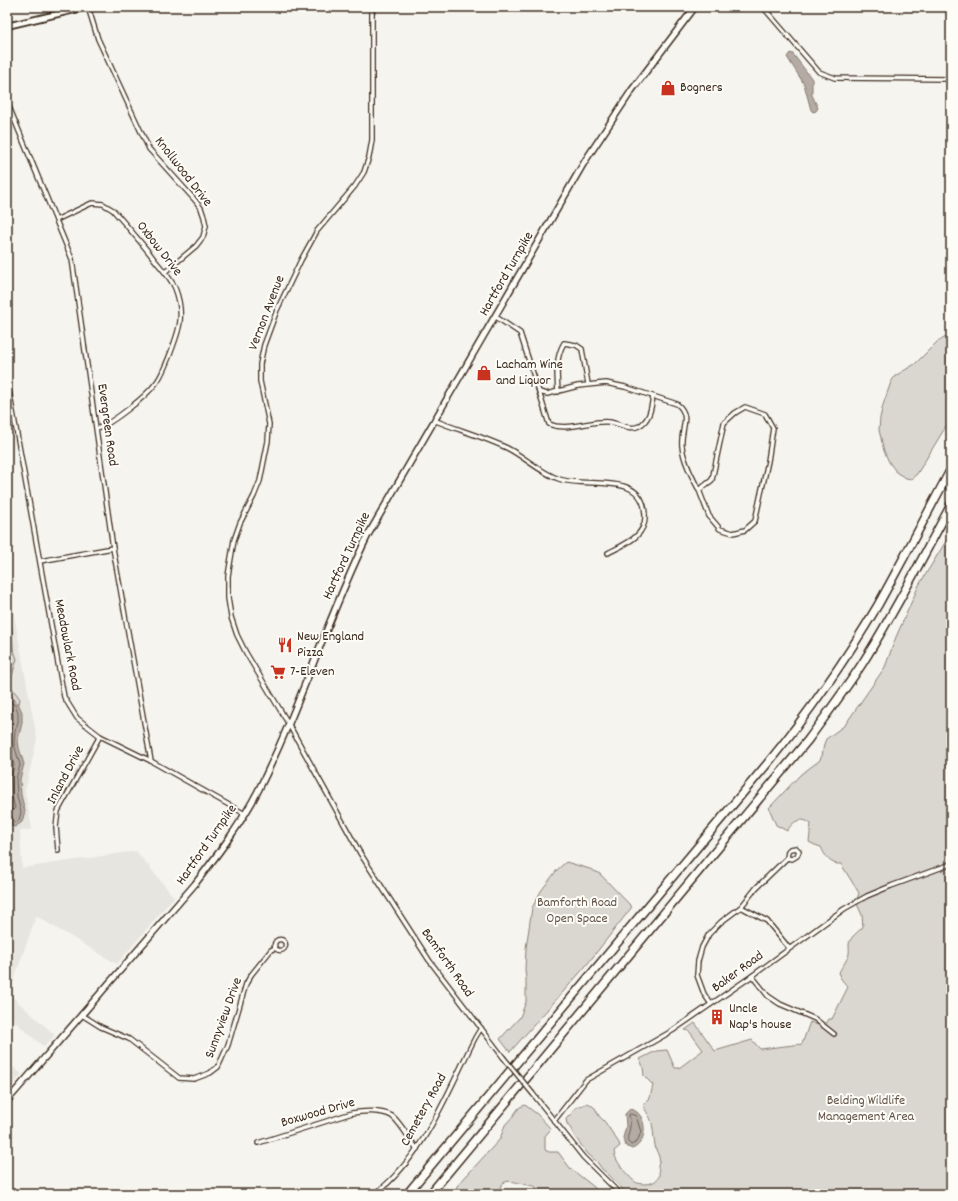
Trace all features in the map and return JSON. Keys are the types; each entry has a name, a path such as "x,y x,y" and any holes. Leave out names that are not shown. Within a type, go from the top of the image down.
{"highway":[{"path":"407,1194 767,764 802,720 838,668 873,612 951,469"},
{"path":"430,1194 808,740 845,690 872,648 901,598 951,505"}],"main road":[{"name":"Hartford Turnpike","path":"7,1101 196,884 245,814 258,791 288,723 353,565 383,509 436,421 558,208 604,131 638,81 696,7"}],"street":[{"path":"7,26 87,7"},
{"name":"Knollwood Drive","path":"87,7 98,39 149,149 194,199 201,208 204,217 206,226 203,237 196,246 165,272"},
{"name":"Vernon Avenue","path":"288,723 237,635 229,606 228,576 234,540 240,523 256,491 268,441 268,424 260,380 260,364 264,345 277,310 304,254 317,231 355,186 364,172 369,157 372,140 372,7"},
{"path":"763,7 819,72 835,78 951,79"},
{"name":"Evergreen Road","path":"7,102 70,254 73,266 113,548 151,761"},
{"name":"Oxbow Drive","path":"56,220 92,204 103,204 113,210 165,272 175,288 180,322 168,361 157,383 116,417 97,429"},
{"path":"496,317 520,333 549,424 557,428 609,422 632,428 638,427 645,422 649,416 653,397"},
{"path":"558,392 557,363 560,350 564,343 576,345 582,349 588,384"},
{"path":"539,392 547,394 588,384 606,383 625,387 677,404 682,408 685,414 682,446 686,460 709,516 720,529 733,533 745,530 754,521 768,461 773,428 766,414 745,407 735,413 724,423 712,480 699,490"},
{"name":"Meadowlark Road","path":"8,384 64,697 77,718 100,736 151,761 245,814"},
{"path":"436,421 506,447 546,474 561,480 622,486 635,490 643,500 646,514 644,526 639,535 608,553"},
{"path":"40,561 113,548"},
{"name":"Bamforth Road","path":"288,723 342,822 383,890 429,960 503,1057 583,1157 620,1194"},
{"name":"Inland Drive","path":"58,850 56,826 58,810 100,736"},
{"path":"711,1004 704,994 698,976 698,961 702,947 709,934 721,922 741,907 756,888 787,858"},
{"name":"Baker Road","path":"554,1121 586,1080 672,1031 752,976 844,909 867,896 951,864"},
{"path":"741,907 767,921 789,948"},
{"name":"Sunnyview Drive","path":"82,1015 101,1027 129,1039 178,1078 194,1079 210,1073 218,1067 228,1045 246,984 251,975 271,950 275,948"},
{"path":"752,976 768,996 780,1004 815,1019 834,1034"},
{"name":"Cemetery Road","path":"375,1194 399,1172 417,1149 432,1125 481,1028"},
{"name":"Boxwood Drive","path":"258,1143 352,1113 363,1111 382,1113 392,1116 417,1149"}],"shaded area":[{"path":"12,604 37,739 25,791 32,829 20,831 22,868 136,851 174,897 117,964 36,916 9,994 55,1035 44,1047 7,1015 7,605"},
{"path":"7,1062 22,1074 7,1091"}],"green space":[{"path":"951,334 951,418 917,474 911,479 906,478 897,473 889,462 884,451 879,430 883,405 891,382 895,376 915,364 937,342"},
{"name":"Belding Wildlife Management Area","path":"951,533 951,1194 627,1194 588,1154 567,1124 566,1119 575,1108 588,1103 595,1108 599,1116 605,1122 619,1143 620,1146 614,1151 616,1159 621,1167 636,1183 652,1183 658,1178 659,1175 659,1156 655,1146 651,1121 645,1110 644,1104 650,1098 653,1085 644,1076 640,1059 656,1051 667,1050 675,1068 679,1068 703,1050 689,1031 685,1030 695,1023 715,1051 752,1040 760,1049 802,1044 810,1022 824,1027 829,1019 832,1019 848,987 843,982 839,972 848,957 851,939 863,927 862,915 856,902 859,893 841,864 831,861 826,857 821,847 809,842 811,824 801,820 795,822 787,831 776,825 769,808 800,775 819,761 822,756 826,739 845,725 885,667 896,637 919,585"},
{"path":"7,605 12,631 13,648 17,659 10,683 20,699 19,704 7,693"},
{"name":"Bamforth Road Open Space","path":"566,862 590,869 600,874 632,907 585,967 510,1052 500,1039 520,1017 526,1002 526,948 532,908 541,891 557,870"},
{"path":"525,1105 537,1114 551,1129 545,1136 545,1150 549,1152 558,1152 570,1168 594,1187 600,1194 537,1194 536,1187 511,1181 502,1185 500,1194 454,1194 457,1186 500,1139 505,1125 520,1107"}],"water":[{"path":"790,53 793,54 812,79 812,95 818,108 816,111 813,112 811,110 804,84 787,57"},
{"path":"7,693 18,703 22,712 22,723 18,740 24,764 20,779 21,795 25,811 22,822 15,827 12,826 7,811"},
{"path":"630,1109 636,1111 640,1116 643,1121 644,1128 644,1134 641,1141 638,1146 632,1149 626,1146 623,1138 626,1126 625,1114"}],"place":[{"name":"Bogners","path":"668,88"},
{"name":"Lacham Wine and Liquor","path":"484,373"},
{"name":"New England Pizza","path":"285,645"},
{"name":"7-Eleven","path":"278,672"},
{"name":"Uncle Nap's house","path":"717,1017"}]}
